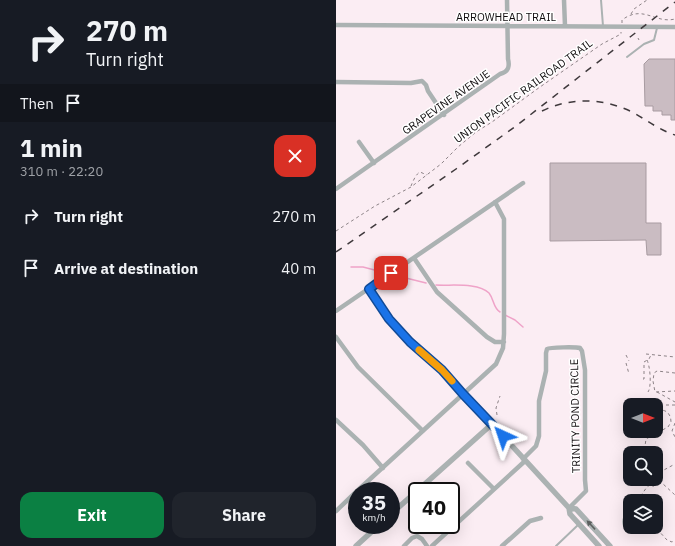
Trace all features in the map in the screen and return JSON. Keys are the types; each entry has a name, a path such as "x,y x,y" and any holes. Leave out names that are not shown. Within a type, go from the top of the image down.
{"street":[{"name":"GRAPEVINE AVENUE","path":"336,190 500,74 505,73 508,69 507,0"},
{"path":"564,0 565,26"},
{"name":"ARROWHEAD TRAIL","path":"336,26 675,27"},
{"path":"336,82 411,83 422,81 444,115"},
{"path":"359,142 374,164"},
{"path":"336,311 523,183"},
{"path":"367,482 496,364 504,342 504,219 495,202"},
{"path":"414,258 437,292 487,337 495,342 504,342"},
{"path":"369,289 389,319 410,342 442,370 492,424 569,508 570,514 578,525 599,546"},
{"path":"336,337 358,367 423,431"},
{"name":"TRINITY POND CIRCLE","path":"524,460 536,446 539,436 540,401 546,371 547,349 551,347 580,348 582,351 585,370 586,491 569,508"},
{"path":"336,420 363,445 383,468"},
{"path":"427,482 492,424"},
{"path":"460,517 494,490 524,460"},
{"path":"468,463 494,490"},
{"path":"337,507 348,498"},
{"path":"400,506 408,499"},
{"path":"569,508 576,509 610,546"},
{"path":"502,546 530,520 540,518"},
{"path":"356,546 369,534"},
{"path":"432,546 443,534"},
{"path":"404,546 412,538 417,536 422,539 427,546"}],"lane":[{"path":"601,0 603,26"},
{"path":"627,57 644,44 654,40 657,27"},
{"path":"556,546 578,525"}],"path":[{"name":"UNION PACIFIC RAILROAD TRAIL","path":"336,231 376,206 411,187 441,164 476,132 602,44 621,34 622,20 647,0"},
{"path":"631,14 648,14 665,20 675,18"},
{"path":"411,187 412,182 418,173 420,172 428,175"},
{"path":"646,354 675,357"},
{"path":"626,355 629,361"},
{"path":"643,379 644,363 651,355"},
{"path":"647,360 649,367 650,387 648,392"},
{"path":"626,363 629,374"},
{"path":"675,373 659,371 653,376 655,392 675,402"},
{"path":"657,392 675,391"},
{"path":"497,414 496,408 500,396"},
{"path":"663,405 675,405"},
{"path":"663,410 666,411 670,416 671,422 668,427 663,430"},
{"path":"675,423 672,431 675,438"},
{"path":"663,471 675,464"},
{"path":"663,484 675,495"},
{"path":"642,494 648,486"},
{"path":"661,534 668,542 675,540"}],"building":[{"path":"649,59 675,59 675,120 671,120 671,115 662,115 662,111 653,111 653,106 645,106 644,64"},
{"path":"550,163 646,163 646,223 661,223 661,255 647,255 646,240 550,241"}],"waterway":[{"path":"351,267 363,267 386,273"},
{"path":"397,274 426,283"},
{"path":"436,285 464,285 478,287 489,293 496,308 500,312"},
{"path":"505,315 515,320 523,327"}],"railway":[{"path":"336,252 516,126 675,2"},
{"path":"542,111 553,106 575,101 599,102 621,107 658,128 675,135"}],"slow traffic":[{"path":"419,350 452,381"}],"route":[{"path":"391,273 369,289 389,319 410,342 442,370 503,436"}]}
